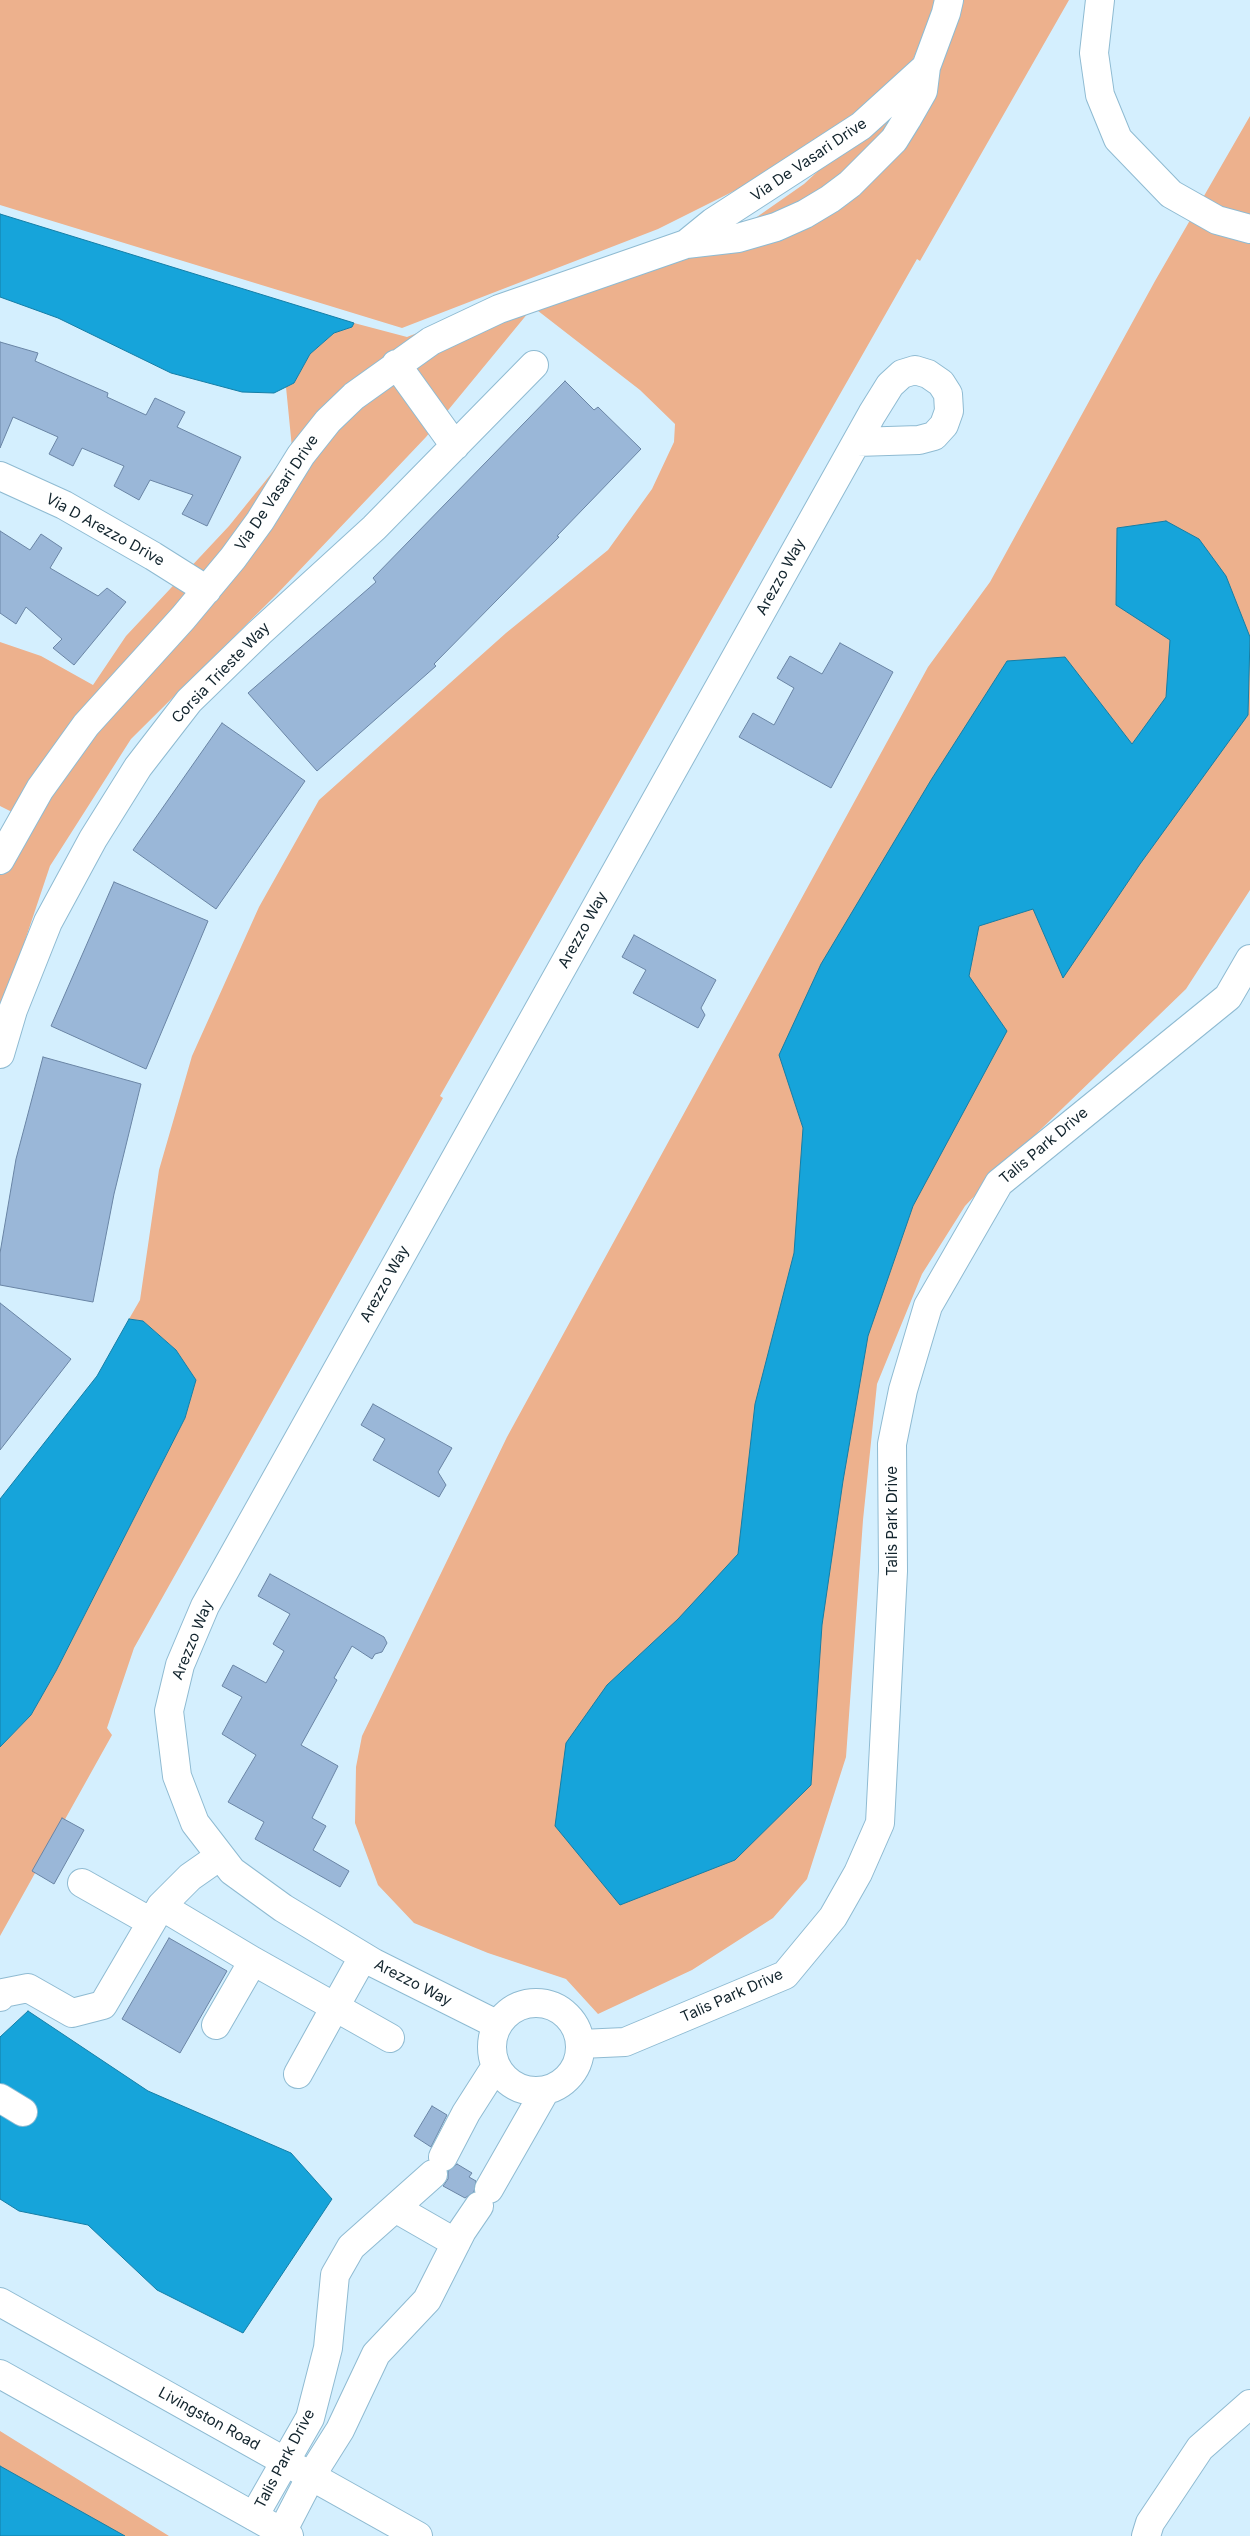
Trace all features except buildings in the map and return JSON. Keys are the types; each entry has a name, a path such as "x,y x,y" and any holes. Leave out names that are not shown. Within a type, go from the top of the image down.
{"street":[{"name":"Via De Vasari Drive","path":"0,860 40,789 86,725 207,590 255,528 301,455 328,421 354,396 396,364 431,341 500,308 686,244 738,238 776,227 806,214 830,199 850,184 894,140 922,91 926,67 949,0"},
{"path":"1100,0 1094,53 1100,95 1118,139 1171,194 1217,220 1250,229"},
{"name":"Via De Vasari Drive","path":"686,244 713,222 861,126 926,67"},
{"path":"396,364 455,446"},
{"name":"Corsia Trieste Way","path":"0,1054 13,1010 48,922 93,839 138,767 190,701 259,633 374,528 534,365"},
{"name":"Arezzo Way","path":"498,2025 364,1957 255,1889 232,1871 195,1823 177,1776 169,1712 180,1665 205,1606 857,442"},
{"name":"Via D Arezzo Drive","path":"0,476 64,505 153,556 207,590"},
{"name":"Talis Park Drive","path":"286,2534 311,2476 340,2430 376,2354 427,2300 456,2243 545,2091 557,2087 571,2074 580,2057 580,2044 625,2042 785,1975 833,1917 858,1873 880,1823 893,1571 892,1444 903,1390 928,1306 999,1183 1228,997 1250,959"},
{"path":"0,1997 3,1993 28,1988 72,2013 103,2004 156,1914 190,1876 220,1856"},
{"path":"82,1883 156,1914 252,1961 390,2038"},
{"path":"298,2074 364,1957"},
{"path":"216,2024 252,1961"},
{"path":"545,2091 530,2091 516,2087 504,2078 496,2066 492,2052 493,2038 498,2025 506,2014 518,2006 532,2003 546,2004 559,2009 570,2018 577,2030 580,2044"},
{"name":"Talis Park Drive","path":"254,2516 310,2418 323,2375 334,2304 335,2275 351,2247 396,2208 438,2166 466,2113 496,2066"},
{"path":"396,2208 456,2243"},
{"name":"Livingston Road","path":"0,2302 418,2536"},
{"path":"0,2374 286,2534"},
{"path":"1146,2536 1150,2523 1200,2448 1250,2404"}],"shaded area":[{"path":"0,0 936,0 932,15 905,78 762,177 658,229 402,328 0,205"},
{"path":"946,0 1069,0 920,261 917,259 440,1096 443,1098 134,1648 107,1728 112,1735 0,1936 0,1747 31,1715 56,1671 185,1418 196,1380 176,1350 143,1321 129,1319 140,1300 159,1170 192,1056 259,907 319,800 506,633 608,550 652,489 674,442 675,424 640,390 533,307 426,437 277,594 131,739 50,866 0,1015 0,835 12,812 0,806 0,642 41,656 93,685 126,636 229,526 292,448 286,387 294,383 310,354 334,333 352,327 354,323 407,337 662,237 704,254 804,184 912,84"},
{"path":"1250,116 1250,890 1186,989 1007,1162 965,1206 922,1274 877,1384 863,1520 846,1757 807,1879 773,1918 692,1970 598,2014 566,1979 488,1953 414,1923 378,1885 355,1823 356,1767 362,1736 507,1437 928,667 990,582 1155,281"},
{"path":"0,2431 169,2536 0,2536"}],"water":[{"path":"0,214 354,323 352,327 334,333 310,354 294,383 274,393 242,392 171,373 58,318 0,297"},
{"path":"1166,521 1199,539 1226,576 1250,637 1248,715 1140,864 1063,978 1033,909 979,926 969,976 1007,1031 913,1206 868,1336 843,1481 822,1625 811,1785 735,1860 620,1905 555,1826 566,1743 607,1685 678,1619 738,1554 755,1404 794,1253 803,1128 779,1055 821,964 931,780 1007,661 1065,657 1132,744 1166,697 1170,640 1116,605 1117,528"},
{"path":"129,1319 143,1321 176,1350 196,1380 185,1418 56,1671 31,1715 0,1747 0,1499 97,1376"},
{"path":"28,2011 148,2091 291,2153 332,2199 243,2333 157,2290 88,2225 19,2211 0,2199 0,2037"},
{"path":"0,2466 125,2536 0,2536"}]}
